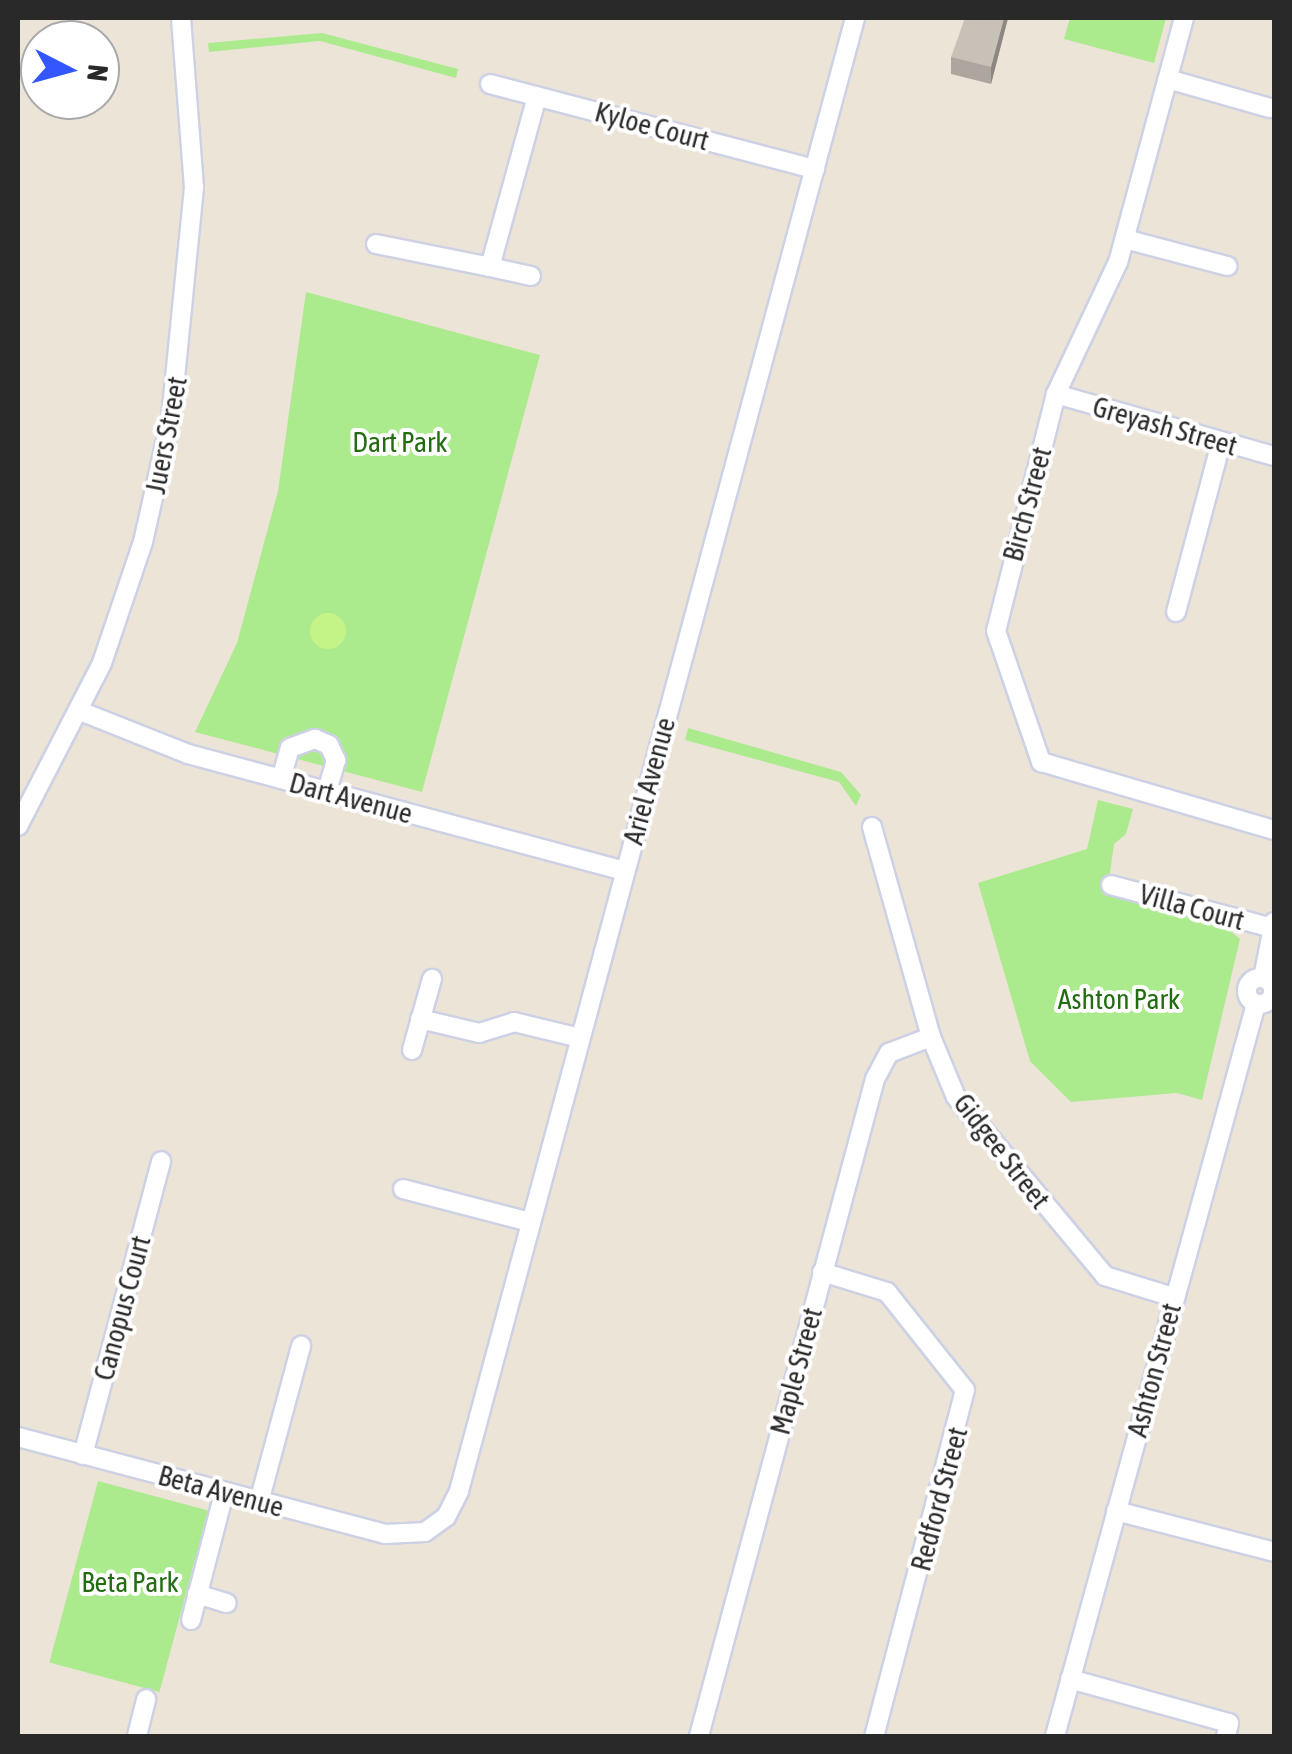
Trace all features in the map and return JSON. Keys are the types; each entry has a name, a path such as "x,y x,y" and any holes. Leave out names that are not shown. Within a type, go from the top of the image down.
{"street":[{"name":"Juers Street","path":"18,826 80,712 143,542 181,358 194,187 181,18"},
{"name":"Ariel Avenue","path":"425,1532 446,1517 459,1491 854,18"},
{"name":"Birch Street","path":"1184,18 1125,240 1056,394 996,622 1033,753 1069,774 1274,830"},
{"path":"1168,79 1270,108"},
{"name":"Kyloe Court","path":"490,84 814,169"},
{"path":"490,266 537,96"},
{"path":"1125,240 1226,266"},
{"path":"376,244 531,276"},
{"name":"Greyash Street","path":"1056,394 1274,456"},
{"path":"1176,612 1222,443"},
{"name":"Dart Avenue","path":"80,712 188,754 625,870"},
{"path":"280,780 290,748 315,739 329,746 336,760 327,792"},
{"name":"Gidgee Street","path":"872,827 931,1037 956,1098 1094,1266 1120,1282 1173,1298"},
{"name":"Villa Court","path":"1111,885 1274,925"},
{"path":"1268,998 1263,978 1274,925"},
{"path":"412,1050 432,979"},
{"name":"Ashton Street","path":"1055,1736 1173,1298 1268,998"},
{"path":"420,1019 479,1033 514,1022 580,1038"},
{"name":"Maple Street","path":"700,1736 874,1078 889,1053 931,1037"},
{"name":"Canopus Court","path":"84,1455 162,1161"},
{"path":"403,1189 530,1222"},
{"name":"Redford Street","path":"822,1272 887,1292 965,1390 874,1736"},
{"path":"259,1502 301,1346"},
{"name":"Beta Avenue","path":"18,1437 386,1534 425,1532"},
{"path":"191,1620 224,1493"},
{"path":"1116,1511 1274,1552"},
{"path":"198,1594 227,1603"},
{"path":"1070,1679 1229,1723 1226,1736"},
{"path":"136,1736 146,1699"}],"green space":[{"path":"1070,18 1166,18 1154,63 1064,39"},
{"path":"322,33 458,69 456,78 320,41 209,52 208,43"},
{"name":"Dart Park","path":"306,292 540,355 422,792 195,732 237,643 278,491"},
{"path":"328,613 341,618 346,631 341,644 328,649 315,644 310,631 315,618"},
{"path":"688,728 841,772 861,795 856,806 839,782 685,740"},
{"name":"Ashton Park","path":"1098,800 1133,809 1126,834 1114,844 1107,894 1223,925 1240,939 1202,1100 1177,1093 1071,1102 1030,1061 978,883 1087,849"},
{"name":"Beta Park","path":"98,1481 208,1511 159,1692 49,1663"}],"building":[{"path":"965,18 1004,18 991,67 951,57"}]}
